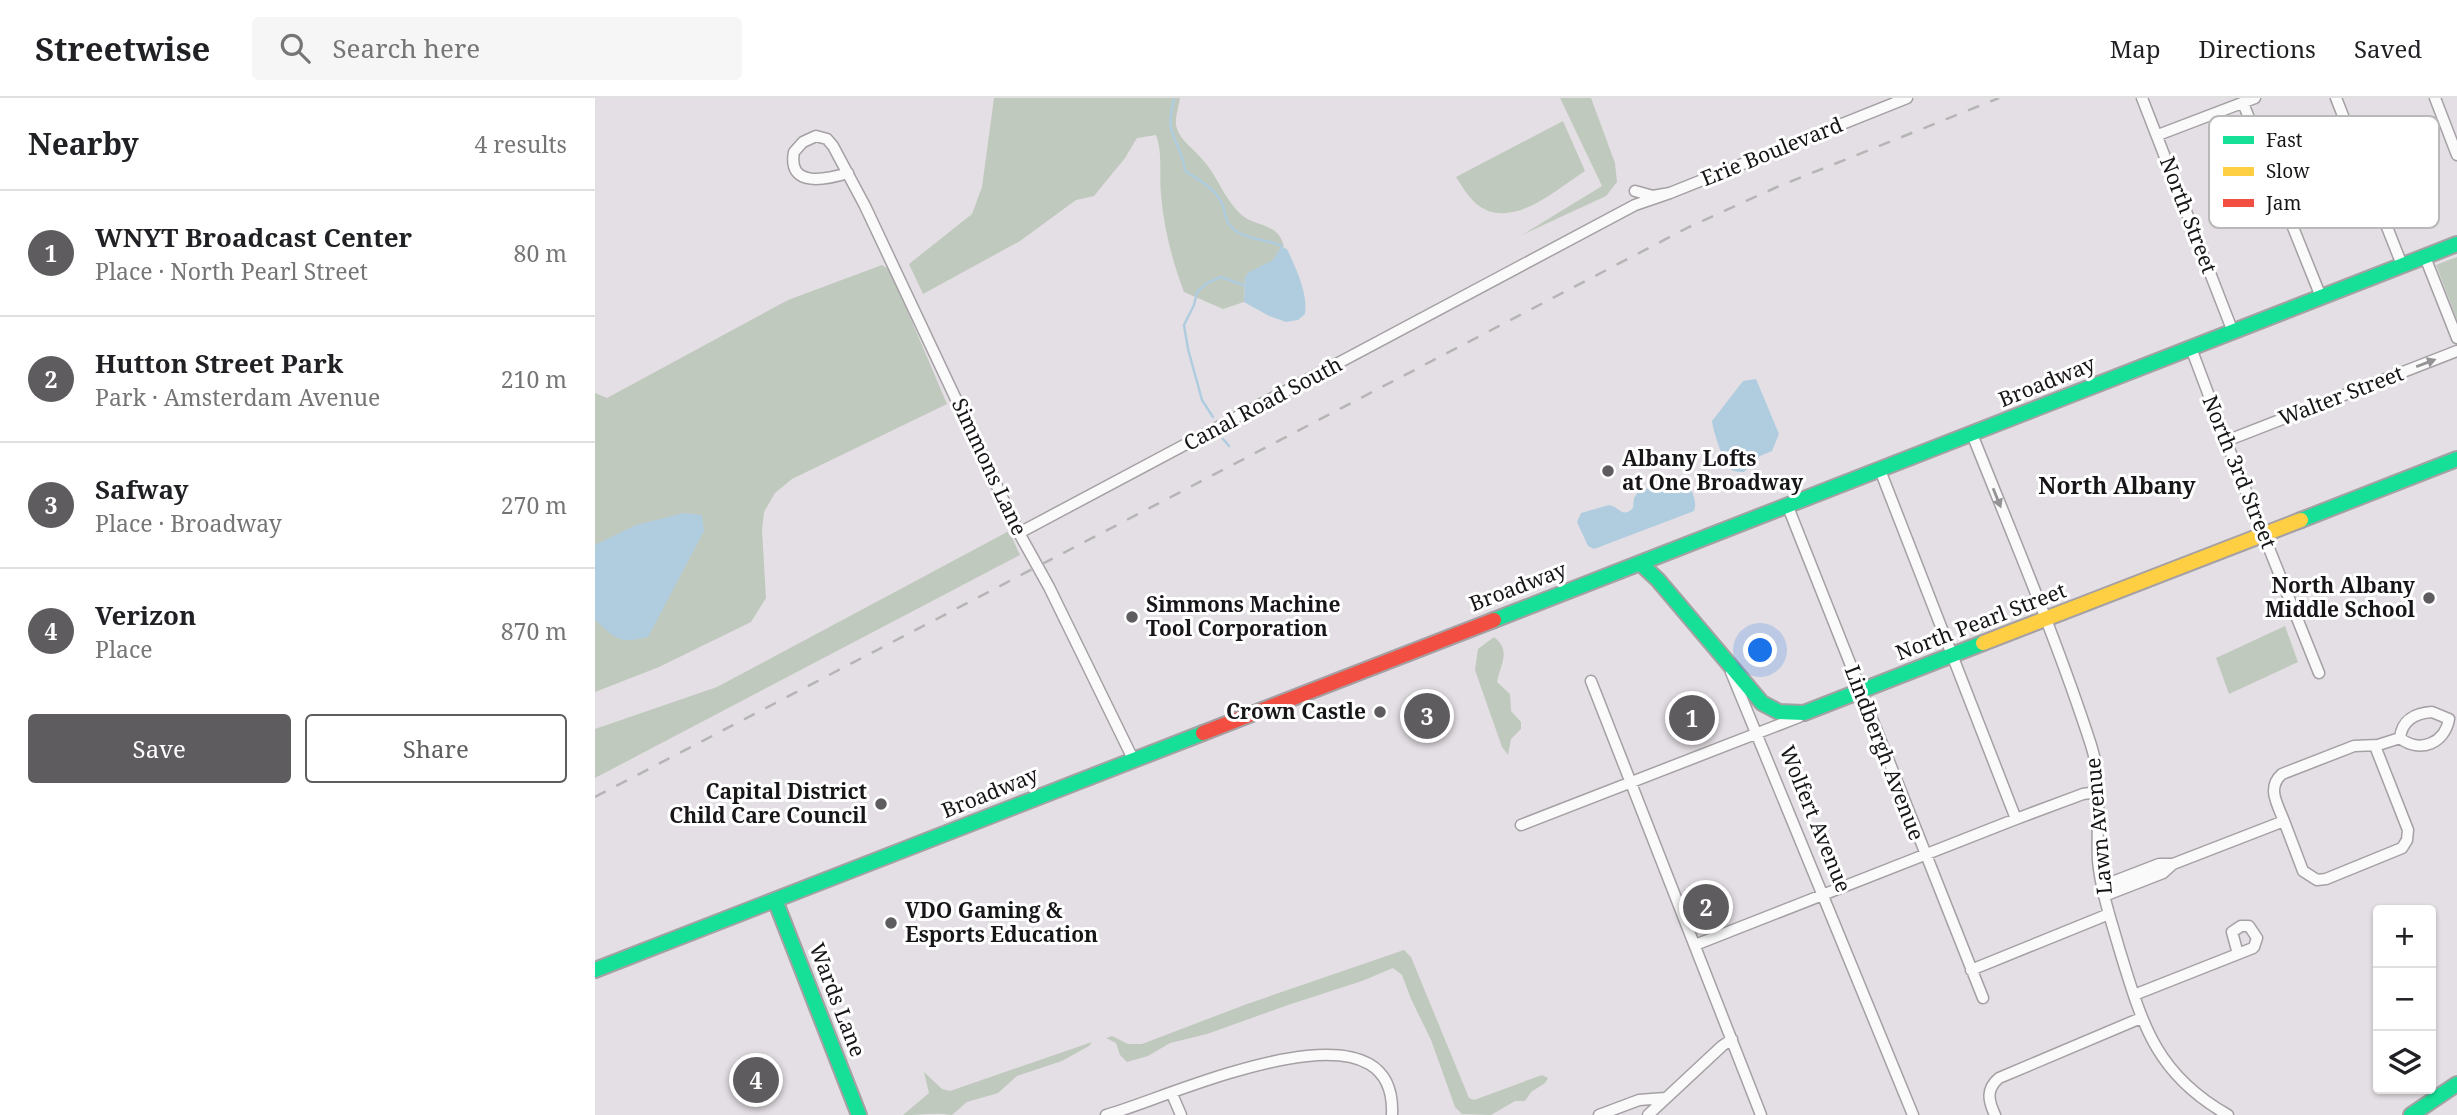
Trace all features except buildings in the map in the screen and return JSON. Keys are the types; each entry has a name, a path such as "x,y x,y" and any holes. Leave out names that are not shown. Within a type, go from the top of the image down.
{"main road":[{"name":"Broadway","path":"595,970 2457,244"},
{"name":"North Pearl Street","path":"1812,711 2457,459"},
{"name":"Wolfert Avenue","path":"1640,563 1658,580 1727,662"},
{"path":"1727,662 1751,692 1771,709 1790,714 1812,711"},
{"name":"Wards Lane","path":"775,901 859,1115"},
{"path":"2411,1115 2457,1084"}],"street":[{"name":"Erie Boulevard","path":"1635,191 1653,195 1669,193 1907,98"},
{"name":"North Street","path":"2142,98 2232,332"},
{"path":"2158,135 2255,98"},
{"path":"2336,98 2343,116"},
{"path":"2435,98 2457,155"},
{"path":"2243,103 2248,116"},
{"name":"Simmons Lane","path":"848,173 824,180 807,179 795,166 794,152 811,137 823,138 833,146 848,173 891,257 1019,533 1049,587 1133,759"},
{"name":"Canal Road South","path":"1019,533 1635,205 1669,193"},
{"path":"2293,228 2321,297"},
{"path":"2387,228 2402,265"},
{"path":"2425,257 2457,338"},
{"name":"North 3rd Street","path":"2191,348 2319,673"},
{"name":"Walter Street","path":"2226,441 2457,351"},
{"name":"Lawn Avenue","path":"1972,434 2092,746 2097,792 2098,858 2103,891 2141,1018 2157,1050 2175,1074 2201,1098 2228,1115"},
{"path":"1880,471 2016,819"},
{"name":"Lindbergh Avenue","path":"1788,507 1924,856 1983,998"},
{"name":"Wolfert Avenue","path":"1727,662 1913,1115"},
{"path":"1591,681 1761,1115"},
{"name":"North Pearl Street","path":"1521,825 1812,711"},
{"path":"2432,712 2453,717 2444,734 2431,744 2411,745 2400,738 2405,724 2417,714 2432,712"},
{"path":"2375,746 2408,830 2407,840 2402,848 2326,879 2313,879 2303,871 2273,791 2280,776 2352,747 2375,746 2400,738"},
{"path":"1695,945 2016,819 2083,794 2097,792"},
{"path":"2103,891 2158,864 2173,864 2284,821"},
{"path":"1971,970 2109,914"},
{"path":"2134,995 2238,954"},
{"path":"1994,1115 1989,1094 1991,1086 1999,1078 2141,1018"},
{"path":"1649,1115 1723,1045 1732,1040"},
{"path":"1106,1115 1269,1061 1341,1056 1366,1062 1380,1073 1391,1092 1392,1115"},
{"path":"1172,1094 1181,1115"},
{"path":"1599,1115 1639,1100 1665,1098"}],"shaded area":[{"path":"994,98 1180,98 1176,122 1180,135 1208,166 1236,210 1249,220 1273,230 1284,247 1272,261 1245,277 1244,302 1223,309 1184,292 1164,220 1156,135 1137,138 1125,158 1094,196 1076,200 1020,241 923,294 909,264 972,214 982,187"},
{"path":"1560,98 1591,98 1615,163 1617,182 1606,196 1522,235 1602,186"},
{"path":"1563,121 1585,171 1538,202 1512,212 1486,210 1472,200 1456,177"},
{"path":"2457,257 2457,320 2436,265"},
{"path":"882,265 890,270 947,404 792,479 775,493 764,512 762,530 766,598 751,622 659,667 595,692 595,393 607,398 788,300"},
{"path":"1009,531 1020,555 595,778 595,729 717,687"},
{"path":"2285,626 2298,662 2229,694 2216,658"},
{"path":"1494,637 1504,653 1497,682 1510,694 1511,711 1521,722 1521,729 1511,739 1508,755 1502,747 1475,670 1478,649"},
{"path":"1711,880 1728,924 1701,934 1684,890"},
{"path":"1404,950 1411,957 1469,1098 1474,1100 1542,1075 1548,1078 1545,1083 1531,1092 1525,1101 1515,1101 1491,1115 1462,1114 1455,1107 1431,1040 1402,975 1393,968 1207,1034 1170,1043 1148,1056 1127,1062 1120,1055 1116,1043 1106,1038 1112,1036 1128,1044 1142,1044 1247,1004"},
{"path":"1092,1042 1062,1061 1017,1076 998,1093 967,1102 952,1115 903,1115 929,1093 924,1072 942,1089 950,1091"}],"water":[{"path":"1281,247 1287,249 1297,273 1305,306 1305,314 1298,320 1286,322 1244,302 1245,277 1249,272 1273,260"},
{"path":"1756,379 1779,434 1772,451 1760,456 1744,472 1737,472 1726,462 1712,421 1743,381"},
{"path":"1679,477 1684,478 1693,494 1694,511 1594,549 1588,546 1577,522 1581,513 1609,505 1621,511 1629,511 1633,508 1638,492"},
{"path":"684,513 702,515 704,531 648,637 624,640 613,636 595,620 595,545 636,525"}],"waterway":[{"path":"1174,98 1171,127 1185,171 1216,194 1222,203 1228,223 1236,231 1247,237 1282,246"},
{"path":"1213,417 1202,400 1184,325 1197,292 1207,283 1221,277 1243,285"},
{"path":"1223,439 1229,446"}],"railway":[{"path":"595,797 1689,227 1777,187 1999,98"}],"traffic: fast":[{"path":"1640,563 2457,244"},
{"path":"2301,520 2457,459"},
{"path":"1494,620 1640,563 1658,580 1762,703 1779,712 1804,713 1983,643"},
{"path":"595,970 1203,733"},
{"path":"775,900 859,1115"},
{"path":"2411,1115 2457,1084"}],"traffic: slow":[{"path":"1983,643 2301,520"}],"traffic: jam":[{"path":"1203,733 1494,620"}],"place":[{"name":"Albany Lofts at One Broadway","path":"1608,471"},
{"name":"North Albany Middle School","path":"2429,598"},
{"name":"Simmons Machine Tool Corporation","path":"1132,617"},
{"name":"Crown Castle","path":"1380,712"},
{"name":"Safway","path":"1427,716"},
{"name":"WNYT Broadcast Center","path":"1692,718"},
{"name":"Capital District Child Care Council","path":"881,804"},
{"name":"Hutton Street Park","path":"1706,907"},
{"name":"VDO Gaming & Esports Education","path":"891,923"},
{"name":"Verizon","path":"756,1080"}],"district":[{"name":"North Albany","path":"2117,486"}]}
